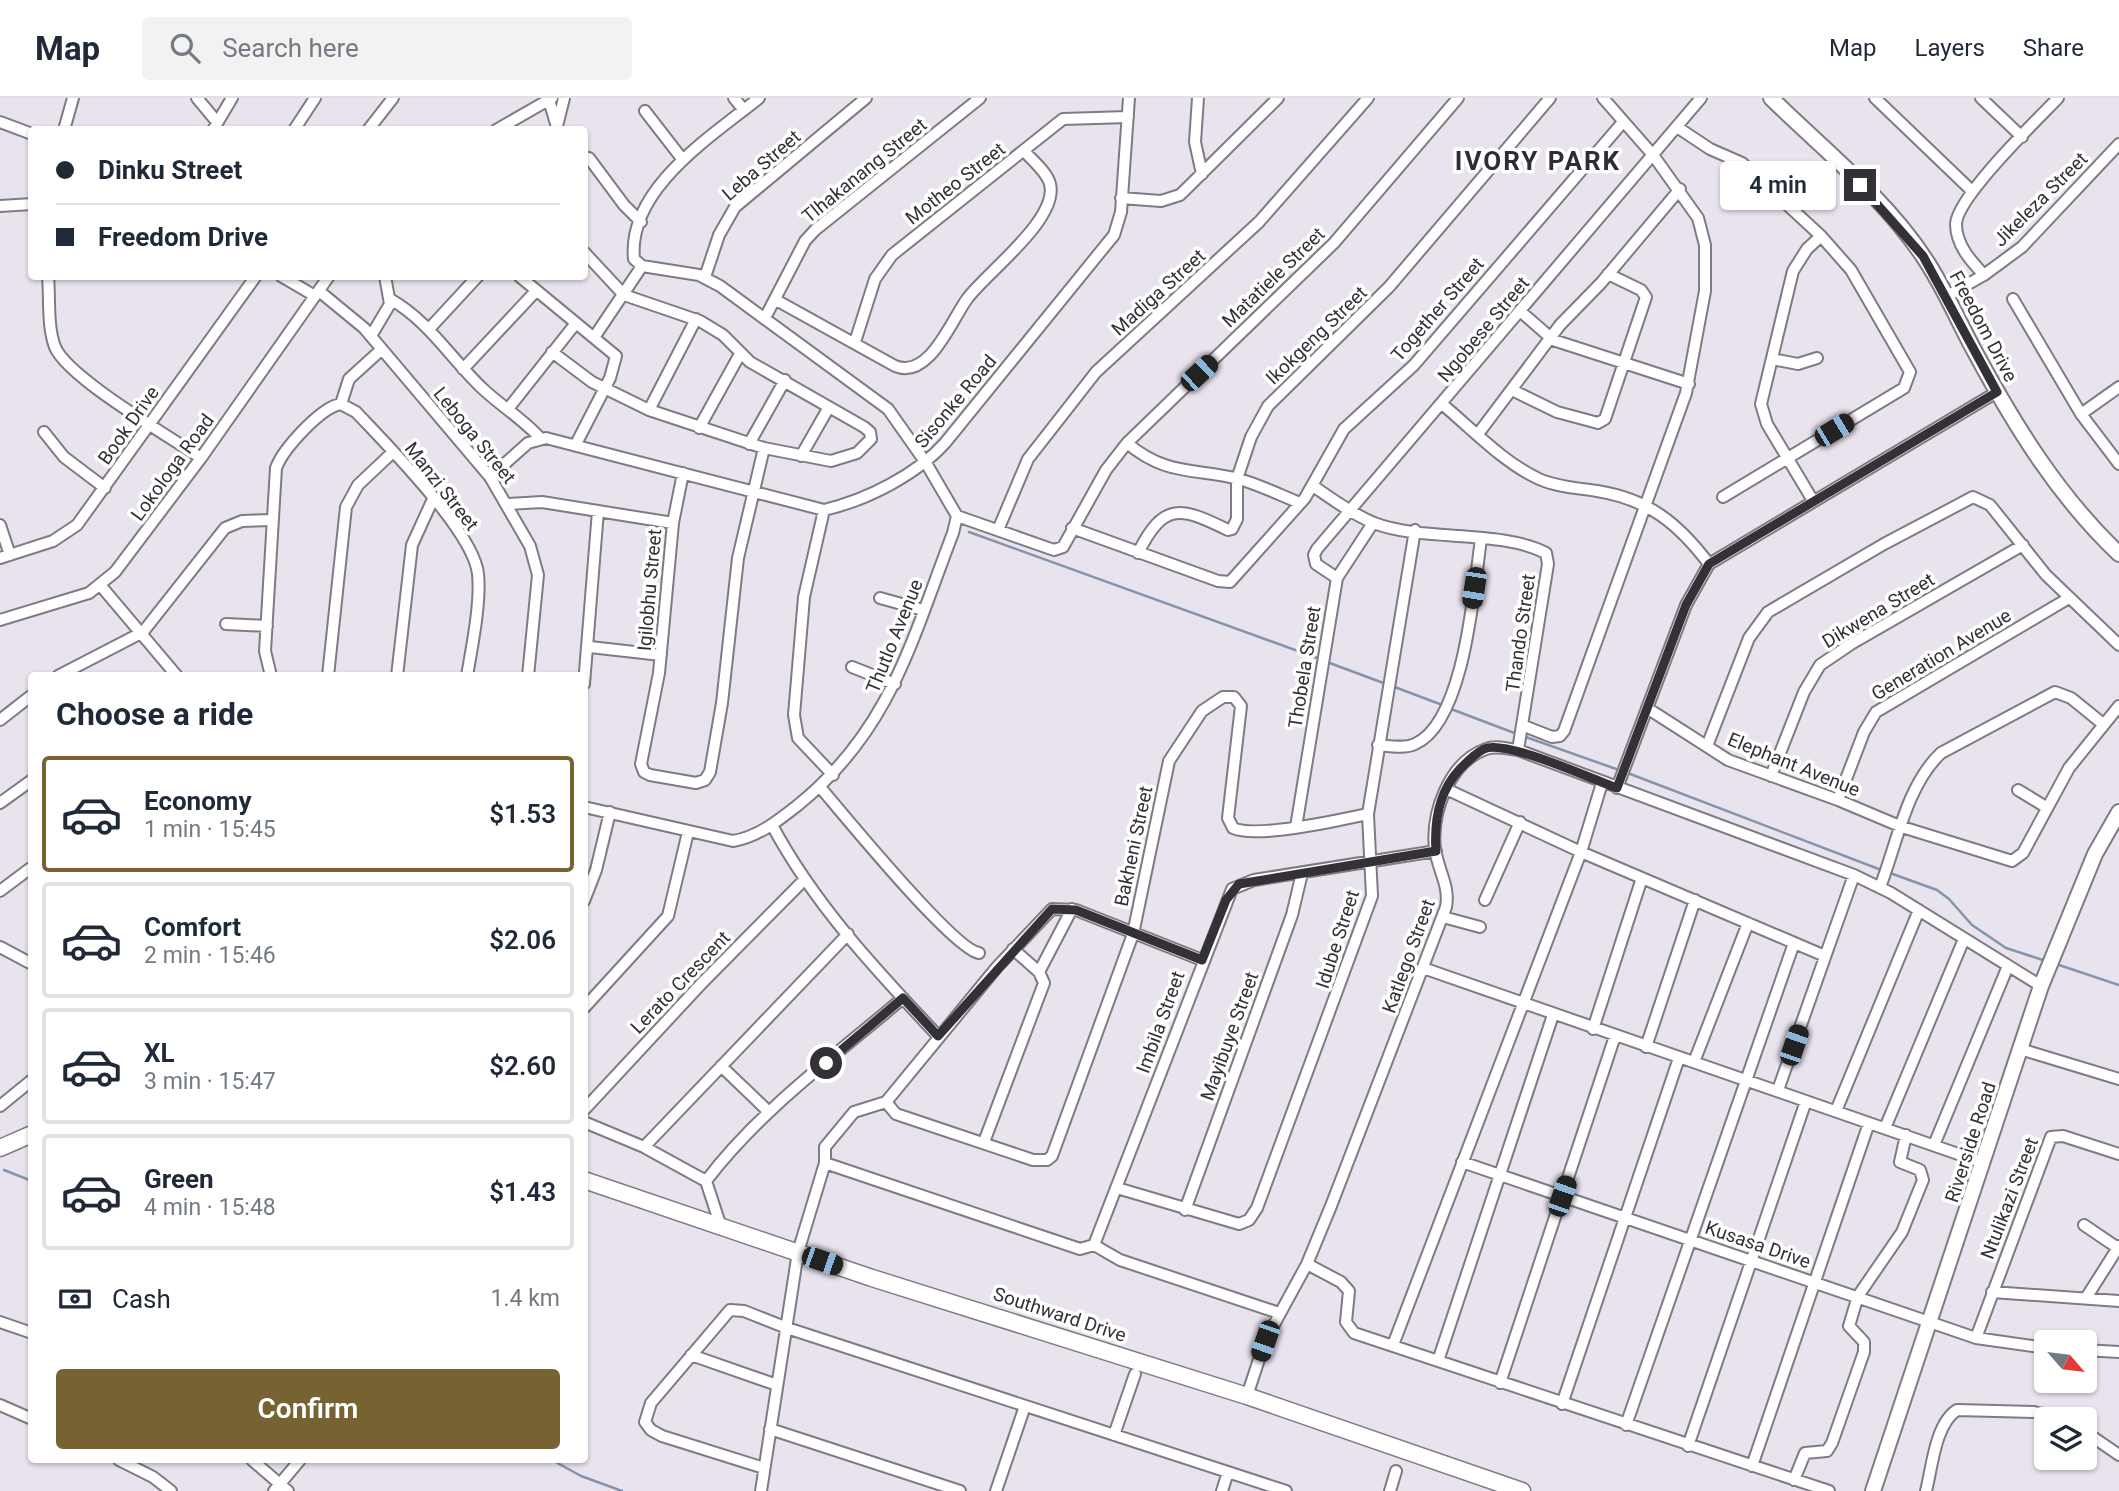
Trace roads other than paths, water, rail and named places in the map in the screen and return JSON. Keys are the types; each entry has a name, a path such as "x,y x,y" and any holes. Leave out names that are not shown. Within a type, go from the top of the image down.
{"main road":[{"path":"0,1138 28,1135"},
{"path":"0,1148 28,1136"},
{"name":"Southward Drive","path":"588,1181 721,1227 1247,1396 1522,1491"}],"street":[{"path":"65,126 73,98"},
{"path":"197,98 215,126 232,98"},
{"path":"297,126 315,98"},
{"path":"371,126 393,98"},
{"path":"557,126 564,98"},
{"path":"734,98 744,110"},
{"path":"759,98 683,160 660,184 641,222 634,247 634,259 642,266 705,277 874,397 899,424 957,516 998,530"},
{"name":"Leba Street","path":"705,277 719,235 735,207 866,98"},
{"name":"Sisonke Road","path":"824,510 850,501 926,463 1107,247 1119,224 1129,98"},
{"path":"1198,98 1195,142 1202,174"},
{"path":"1121,198 1170,200 1180,195 1278,98"},
{"name":"Madiga Street","path":"998,530 1027,459 1087,383 1259,222 1368,98"},
{"name":"Matatiele Street","path":"998,530 1052,550 1063,547 1106,470 1127,443 1326,251 1458,98"},
{"name":"Ikokgeng Street","path":"1138,553 1152,526 1172,513 1196,513 1228,530 1232,529 1237,519 1237,479 1251,437 1268,406 1389,286 1550,98"},
{"path":"1524,726 1552,737 1560,736 1564,731 1689,384 1702,314 1705,245 1698,218 1653,155 1603,98"},
{"name":"Ngobese Street","path":"1337,578 1316,564 1314,555 1701,98"},
{"path":"1875,98 1972,191"},
{"path":"1980,98 2022,137"},
{"path":"1984,275 1967,257 1958,235 1960,208 1972,191 2058,98"},
{"path":"503,126 550,99 557,126"},
{"name":"Tlhakanang Street","path":"765,318 802,247 815,230 974,100"},
{"name":"Freedom Drive","path":"1779,101 1892,218 1923,256 1997,392 2059,491 2119,554"},
{"path":"645,111 683,160"},
{"name":"Motheo Street","path":"855,342 875,279 892,255 1063,119 1128,117"},
{"path":"0,122 28,132"},
{"name":"Together Street","path":"1138,553 1218,581 1230,582 1313,486 1337,436 1414,366 1623,122"},
{"path":"1677,127 1710,149 1742,163 1821,236 1851,270 1909,365 1910,376 1904,388 1723,497"},
{"name":"Jikeleza Street","path":"1947,296 1984,275 2022,247 2119,144"},
{"path":"776,300 902,369 914,369 926,359 969,296 1022,241 1045,212 1051,195 1049,181 1024,150"},
{"path":"589,158 624,205 641,222"},
{"path":"1478,434 1551,339 1679,189"},
{"path":"0,206 28,204"},
{"path":"1812,499 1766,424 1760,404 1793,271 1807,249 1821,236"},
{"path":"552,352 604,388 649,410 749,444 801,456 838,460 857,453 870,442 867,430 740,354 723,335 696,319 624,295 588,256"},
{"path":"595,336 642,266"},
{"path":"1512,390 1557,412 1598,423 1605,419 1646,294 1608,274"},
{"path":"48,280 54,344 60,356 86,380 201,458"},
{"name":"Book Drive","path":"5,557 41,546 66,533 89,512 253,280"},
{"name":"Leboga Street","path":"289,280 317,293 371,336 490,477 507,504 533,553 538,575 528,672"},
{"name":"Lokologa Road","path":"0,620 75,599 101,586 133,550 201,458 326,280"},
{"path":"371,336 388,310 390,299 386,280"},
{"path":"429,329 474,280"},
{"path":"524,280 614,352 617,359 576,444"},
{"path":"463,369 536,291"},
{"path":"390,299 429,329 463,369 540,438"},
{"path":"2013,299 2081,414 2119,464"},
{"path":"1520,311 1551,339 1689,384"},
{"path":"649,410 696,319"},
{"path":"508,409 576,323"},
{"path":"270,672 266,660 274,480 281,456 331,408 341,404 349,379 382,349"},
{"path":"699,428 740,354"},
{"path":"1772,359 1798,365 1817,358"},
{"path":"749,444 785,380"},
{"path":"2081,414 2119,387"},
{"path":"1617,788 1694,587 1709,564 1812,499 1997,392"},
{"name":"Manzi Street","path":"341,404 356,412 393,452 433,499 471,553 478,573 467,672"},
{"path":"1442,404 1516,465 1542,481 1622,495 1645,504 1681,529 1709,564"},
{"path":"801,456 829,407"},
{"path":"44,432 64,457 105,488"},
{"path":"490,477 528,443 540,438 576,444 754,494 824,510 804,597 794,715 798,738 833,775"},
{"path":"1127,443 1143,456 1165,467 1237,479 1300,503"},
{"path":"754,494 764,448"},
{"path":"328,672 346,507 358,485 393,452"},
{"name":"Igilobhu Street","path":"683,473 673,523 661,655 641,758 642,768 655,776 700,782 710,772 722,703 738,558 754,494"},
{"path":"1313,486 1351,512"},
{"name":"Elephant Avenue","path":"2119,645 2069,598 1990,505 1973,497 1783,601 1768,612 1749,638 1707,746 1728,760 1838,800 1902,827 2012,861 2022,853 2069,768 2119,706"},
{"path":"397,672 412,545 433,499"},
{"path":"507,504 542,502 673,523"},
{"path":"586,672 590,647 598,511"},
{"name":"Thando Street","path":"1351,512 1373,523 1542,551 1548,557 1524,726 1518,750"},
{"name":"Thutlo Avenue","path":"588,808 733,841 772,825 833,775 875,722 895,684 953,533 957,516"},
{"path":"66,672 143,632 225,528 242,521 273,520"},
{"name":"Thobela Street","path":"1296,827 1337,578 1373,523"},
{"path":"0,525 5,557"},
{"path":"1072,528 1138,553"},
{"name":"Idube Street","path":"1185,1210 1239,1224 1249,1220 1257,1208 1368,911 1372,888 1368,814 1415,530"},
{"path":"1378,745 1407,747 1422,740 1449,700 1462,661 1481,540"},
{"name":"Dikwena Street","path":"1772,776 1804,692 1820,665 2024,545"},
{"path":"101,586 143,632 174,672"},
{"path":"880,598 923,610"},
{"name":"Generation Avenue","path":"1838,800 1864,732 1876,712 2069,598"},
{"path":"226,624 267,626"},
{"path":"590,647 661,655"},
{"path":"852,667 895,684"},
{"path":"1880,887 1914,792 1931,763 1941,753 2049,694 2065,694 2103,724"},
{"name":"Bakheni Street","path":"886,1102 896,1114 1033,1160 1047,1160 1052,1156 1133,934 1169,761 1195,719 1223,697 1234,697 1241,706 1229,824 1246,831 1296,827 1368,814"},
{"path":"0,720 28,698"},
{"path":"1647,708 1707,746"},
{"name":"Katlego Street","path":"1247,1396 1265,1341 1307,1264 1443,917 1447,890 1436,851 1436,818 1446,789 1455,774 1484,749 1493,747 1518,750 1854,875 1919,910 2041,986"},
{"path":"0,803 28,783"},
{"path":"1394,1345 1581,852 1602,783"},
{"path":"820,787 946,929 971,952 979,953"},
{"path":"1446,789 1581,852 1825,956"},
{"path":"2018,790 2046,807"},
{"path":"588,891 596,870 610,812"},
{"name":"Riverside Road","path":"1873,1491 2041,986 2095,854 2119,813"},
{"path":"1485,900 1520,822"},
{"path":"772,825 804,880 938,1036"},
{"path":"588,1005 668,916 688,832"},
{"name":"Imbila Street","path":"1094,1245 1202,960 1232,889 1254,880 1436,851"},
{"path":"0,891 28,870"},
{"name":"Mayibuye Street","path":"1185,1210 1292,915 1302,873"},
{"path":"1778,1090 1854,875"},
{"path":"1593,1029 1642,878"},
{"name":"Lerato Crescent","path":"588,1106 701,984 804,880"},
{"path":"1646,1047 1695,900"},
{"path":"761,1491 798,1252 825,1163 825,1147 848,1118 860,1108 886,1102 938,1036 1013,949 1045,914 1060,907 1072,909 1202,960"},
{"path":"1039,972 1072,909"},
{"path":"1836,1111 1919,910"},
{"path":"1443,917 1480,927"},
{"path":"1694,1062 1748,923"},
{"path":"644,1147 848,934"},
{"path":"1885,1128 1964,939"},
{"path":"1626,1425 1794,943"},
{"path":"0,947 28,960"},
{"path":"984,1142 1042,989 1043,977 1013,949"},
{"path":"1934,1145 2008,966"},
{"path":"1423,968 1984,1163"},
{"path":"706,1181 728,1152 769,1112 903,998"},
{"path":"1437,1361 1553,1015"},
{"path":"1500,1383 1615,1036"},
{"path":"2020,1049 2119,1079"},
{"path":"1562,1404 1679,1058"},
{"path":"721,1066 769,1112"},
{"path":"0,1106 28,1083"},
{"path":"1688,1446 1806,1101"},
{"path":"1752,1466 1869,1123"},
{"path":"588,1124 644,1147 706,1181 721,1227"},
{"path":"1794,1480 1805,1453 1827,1451 1832,1443 1864,1352 1864,1342 1849,1326 1858,1297 1902,1232 1923,1180 1920,1170 1900,1162 1906,1136"},
{"name":"Ntulikazi Street","path":"1976,1338 2051,1137 2063,1136 2119,1153"},
{"name":"Kusasa Drive","path":"1462,1162 1976,1338 2034,1346"},
{"path":"825,1163 1080,1249 1094,1245 1120,1260 1279,1313"},
{"path":"1117,1188 1185,1210"},
{"path":"2084,1225 2119,1247 2086,1298"},
{"path":"1307,1264 1341,1282 1349,1291 1346,1322 1349,1330 1562,1404 1829,1491"},
{"path":"1992,1292 2119,1301"},
{"path":"764,1468 662,1436 646,1426 645,1416 651,1403 730,1310 744,1311 787,1328 1286,1491"},
{"path":"0,1322 28,1332"},
{"path":"2097,1351 2119,1352"},
{"path":"691,1355 777,1385"},
{"path":"1114,1435 1135,1374"},
{"path":"0,1405 28,1417"},
{"path":"996,1491 1025,1406"},
{"path":"1926,1491 1942,1431 1951,1414 1957,1410 2034,1412"},
{"path":"770,1429 960,1491"},
{"path":"2097,1440 2119,1455"},
{"path":"125,1463 153,1477 171,1491"},
{"path":"255,1463 281,1489 298,1463"},
{"path":"1390,1491 1396,1471"},
{"path":"1222,1491 1228,1472"}],"waterway":[{"path":"969,532 1320,659"},
{"path":"1327,662 1386,684"},
{"path":"1392,686 1445,706"},
{"path":"1451,709 1517,734"},
{"path":"1523,736 1619,770"},
{"path":"1625,772 1884,871"},
{"path":"1890,873 1937,890 1949,899 1972,925 2006,948 2046,961"},
{"path":"2056,964 2119,985"},
{"path":"4,1170 28,1179"},
{"path":"557,1463 581,1476 622,1491"}],"district":[{"name":"IVORY PARK","path":"1538,161"}]}
